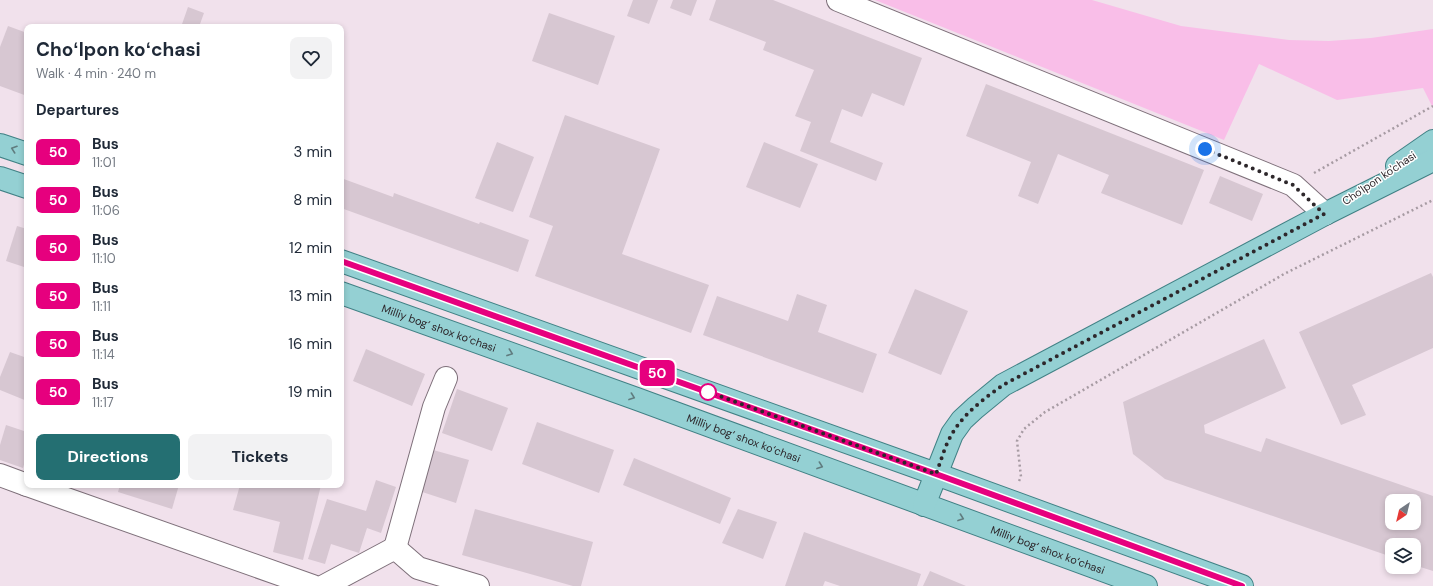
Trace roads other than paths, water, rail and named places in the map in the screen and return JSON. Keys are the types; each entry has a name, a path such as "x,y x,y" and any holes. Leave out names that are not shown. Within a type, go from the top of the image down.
{"main road":[{"name":"Cho'lpon ko'chasi","path":"1324,214 1433,141"},
{"path":"0,145 24,153"},
{"name":"Cho'lpon ko'chasi","path":"924,505 952,434 962,420 988,396 1003,385 1324,214 1433,160"},
{"path":"0,178 24,187"},
{"path":"344,262 1012,501 1242,586"},
{"name":"Milliy bog‘ shox ko‘chasi","path":"344,294 637,399 1146,586"}],"street":[{"path":"838,0 1293,185 1324,214"},
{"path":"324,586 395,548 434,407 446,378"},
{"path":"0,476 24,484"},
{"path":"35,488 313,586"},
{"path":"395,548 418,568 478,586"}]}
